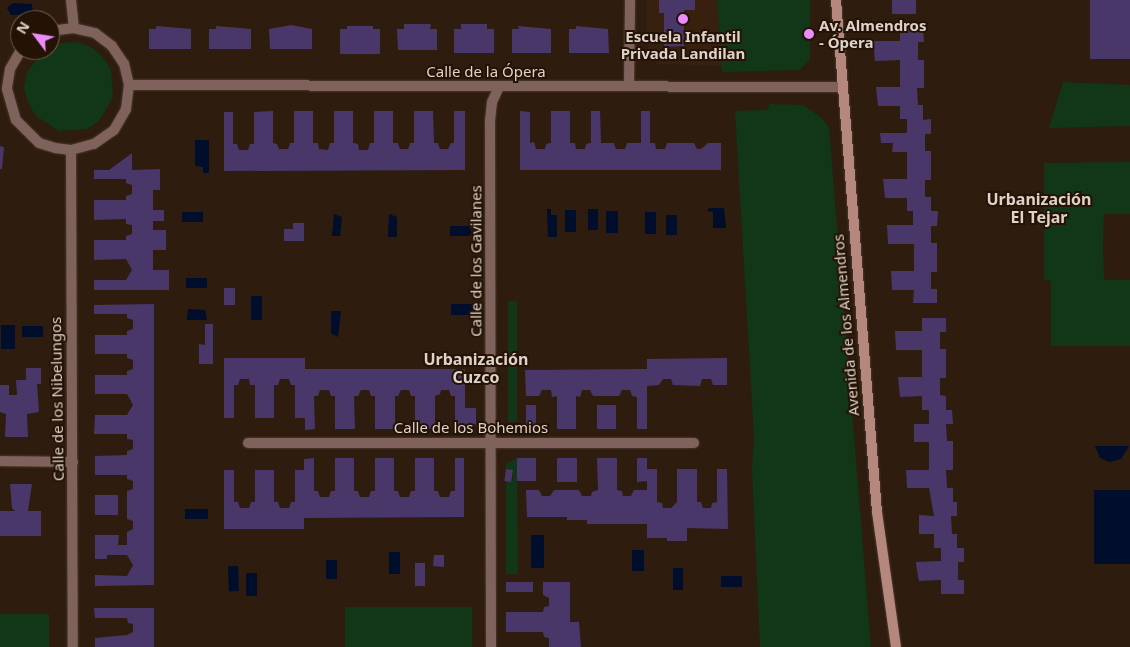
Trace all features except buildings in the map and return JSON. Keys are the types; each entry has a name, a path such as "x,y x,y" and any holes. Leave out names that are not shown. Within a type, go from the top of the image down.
{"street":[{"path":"70,0 74,28"},
{"path":"629,85 630,0"},
{"name":"Avenida de los Almendros","path":"836,0 877,512 896,647"},
{"path":"15,60 10,69 4,89 9,105 26,133 39,143 71,150 94,144 114,130 126,109 129,85 124,64 112,46 95,34 74,28 60,30"},
{"name":"Calle de la Ópera","path":"129,85 499,88 629,85 842,87"},
{"name":"Calle de los Gavilanes","path":"491,647 490,121 492,102 499,88"},
{"name":"Calle de los Nibelungos","path":"71,150 73,647"},
{"name":"Calle de los Bohemios","path":"248,443 694,443"},
{"path":"0,461 72,462"}],"shaded area":[{"name":"Escuela Infantil Privada Landilan","path":"647,0 717,0 722,66 657,64 650,57 647,44"}],"green space":[{"path":"717,0 810,0 810,60 799,70 722,72"},
{"path":"76,42 91,47 103,57 111,70 113,97 99,121 87,129 59,131 36,116 28,103 24,88 27,72 36,60 60,60 61,43"},
{"path":"1063,82 1130,85 1130,126 1049,128"},
{"path":"769,104 803,105 822,118 829,128 871,647 760,647 752,469 754,437 735,111 768,110"},
{"path":"1130,162 1130,214 1104,214 1103,246 1104,280 1130,280 1130,346 1051,346 1051,281 1044,280 1044,163"},
{"path":"508,301 517,301 517,422 508,422"},
{"path":"517,458 518,574 506,574 506,481 513,480 513,470 506,469 506,464"},
{"path":"345,607 472,607 472,647 345,647"},
{"path":"0,614 49,614 49,647 0,647"}],"water":[{"path":"13,3 32,4 33,10 10,10 10,13 7,8"},
{"path":"195,140 209,140 209,173 203,173 203,167 195,166"},
{"path":"709,208 724,208 726,228 713,228 713,212 707,211"},
{"path":"547,209 551,209 551,215 557,215 557,237 548,237"},
{"path":"588,209 598,209 598,230 588,230"},
{"path":"565,210 576,210 576,232 565,232"},
{"path":"606,211 618,211 618,233 606,233"},
{"path":"182,212 203,212 203,222 182,222"},
{"path":"645,212 656,212 656,234 645,234"},
{"path":"334,214 342,217 340,236 332,236"},
{"path":"389,214 397,217 397,237 388,237"},
{"path":"666,215 677,215 677,235 666,235"},
{"path":"450,226 469,226 472,233 469,236 450,236"},
{"path":"186,278 207,278 207,288 186,288"},
{"path":"251,296 262,296 262,320 251,320"},
{"path":"451,304 474,304 474,315 451,315"},
{"path":"188,309 205,310 207,320 187,320"},
{"path":"331,311 341,311 338,337 331,333"},
{"path":"1,325 15,325 15,349 1,349"},
{"path":"22,326 43,326 43,337 22,337"},
{"path":"1095,446 1129,446 1121,459 1110,462 1100,458"},
{"path":"1094,490 1130,490 1130,564 1094,564"},
{"path":"185,509 208,509 208,519 185,519"},
{"path":"531,535 544,535 544,568 531,568"},
{"path":"632,550 644,550 644,571 632,571"},
{"path":"389,552 400,552 400,574 389,574"},
{"path":"326,560 337,560 337,579 326,579"},
{"path":"228,566 238,566 239,591 229,591"},
{"path":"673,568 683,568 683,590 673,590"},
{"path":"246,573 257,573 257,596 246,596"},
{"path":"721,576 742,576 742,587 721,587"}],"place":[{"name":"Escuela Infantil Privada Landilan","path":"683,19"},
{"name":"Av. Almendros - Ópera","path":"809,34"}],"district":[{"name":"Urbanización El Tejar","path":"1039,208"},
{"name":"Urbanización Cuzco","path":"476,368"}]}
